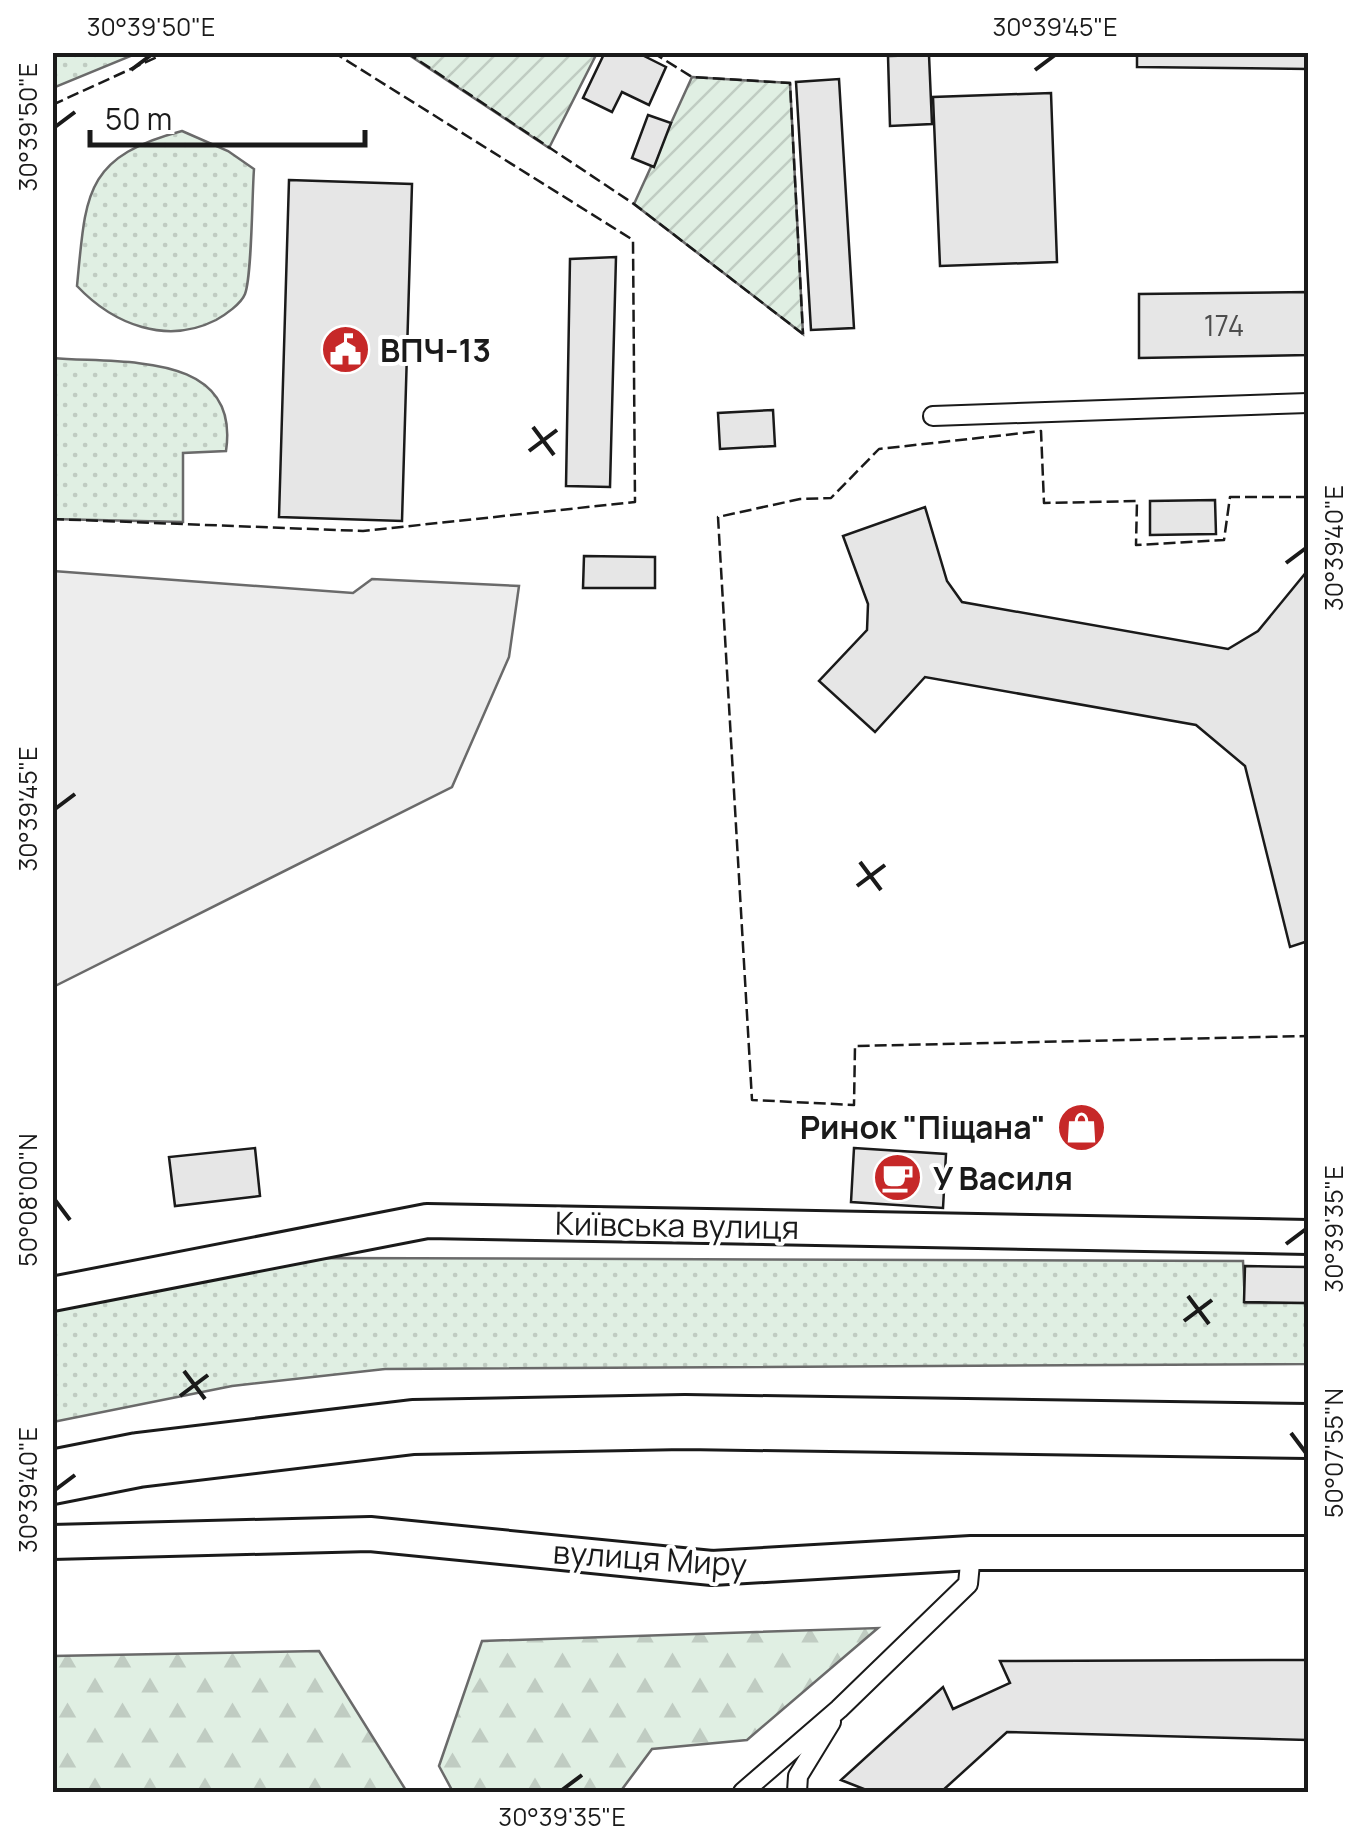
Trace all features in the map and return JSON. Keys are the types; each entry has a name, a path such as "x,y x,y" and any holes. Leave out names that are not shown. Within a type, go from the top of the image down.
{"main road":[{"path":"52,1477 138,1460 432,1426 685,1422 1308,1431"}],"street":[{"name":"Київська вулиця","path":"52,1294 427,1220 1308,1236"},
{"name":"вулиця Миру","path":"52,1542 370,1534 712,1568 971,1553 1308,1553"}],"lane":[{"path":"933,416 1308,402"},
{"path":"742,1792 839,1708 968,1584 971,1553"},
{"path":"797,1792 798,1776 839,1708"}],"green space":[{"path":"53,52 138,52 138,53 53,88"},
{"path":"406,53 597,53 549,148"},
{"path":"692,77 790,83 803,334 634,204"},
{"path":"182,131 228,151 254,169 249,270 243,298 224,315 197,327 160,331 107,311 77,286 80,254 88,204 108,167 149,141"},
{"path":"53,358 141,363 170,369 196,379 215,395 226,418 226,451 183,453 183,522 53,519"},
{"path":"322,1258 1243,1261 1245,1303 1308,1303 1308,1364 385,1369 232,1386 53,1422 53,1310"},
{"path":"878,1628 747,1740 652,1749 620,1792 453,1792 439,1766 482,1641"},
{"path":"319,1651 407,1792 53,1792 53,1656"}],"shaded area":[{"path":"53,571 353,593 372,579 519,586 509,657 452,787 53,987"}],"building":[{"path":"605,52 636,52 666,67 649,105 622,92 612,112 583,98"},
{"path":"1137,52 1308,52 1308,69 1137,67"},
{"path":"929,55 932,124 890,126 888,56"},
{"path":"839,79 854,328 811,330 796,82"},
{"path":"1051,93 1057,262 940,266 933,97"},
{"path":"648,115 671,123 654,167 632,158"},
{"name":"ВПЧ-13","path":"289,180 412,184 402,521 279,517"},
{"path":"616,257 610,487 566,486 570,259"},
{"path":"1308,292 1308,355 1139,358 1139,294"},
{"path":"773,410 775,446 720,449 718,413"},
{"path":"1215,500 1216,534 1150,535 1150,501"},
{"path":"925,507 947,581 962,602 1228,649 1258,631 1308,570 1308,941 1290,947 1245,766 1196,725 925,677 875,732 819,681 867,630 868,604 843,536"},
{"path":"584,556 655,557 655,588 583,588"},
{"path":"255,1148 260,1196 175,1206 169,1157"},
{"name":"У Василя","path":"854,1148 946,1154 943,1208 851,1202"},
{"path":"1245,1266 1308,1267 1308,1303 1244,1302"},
{"path":"1308,1660 1308,1740 1007,1732 941,1792 863,1792 864,1789 841,1780 943,1687 953,1709 1010,1683 1000,1661"}],"fence":[{"path":"52,105 168,52"},
{"path":"52,519 363,531 635,502 633,240 333,52"},
{"path":"406,52 634,204 803,334"},
{"path":"652,52 692,77 790,83 803,334"},
{"path":"1308,497 1230,497 1224,540 1136,545 1137,501 1044,503 1041,431 879,449 831,498 800,499 718,517 752,1100 854,1105 855,1046 1308,1036"}],"place":[{"name":"ВПЧ-13","path":"345,350"},
{"name":"Ринок \"Піщана\"","path":"1081,1127"},
{"name":"У Василя","path":"898,1178"}]}
